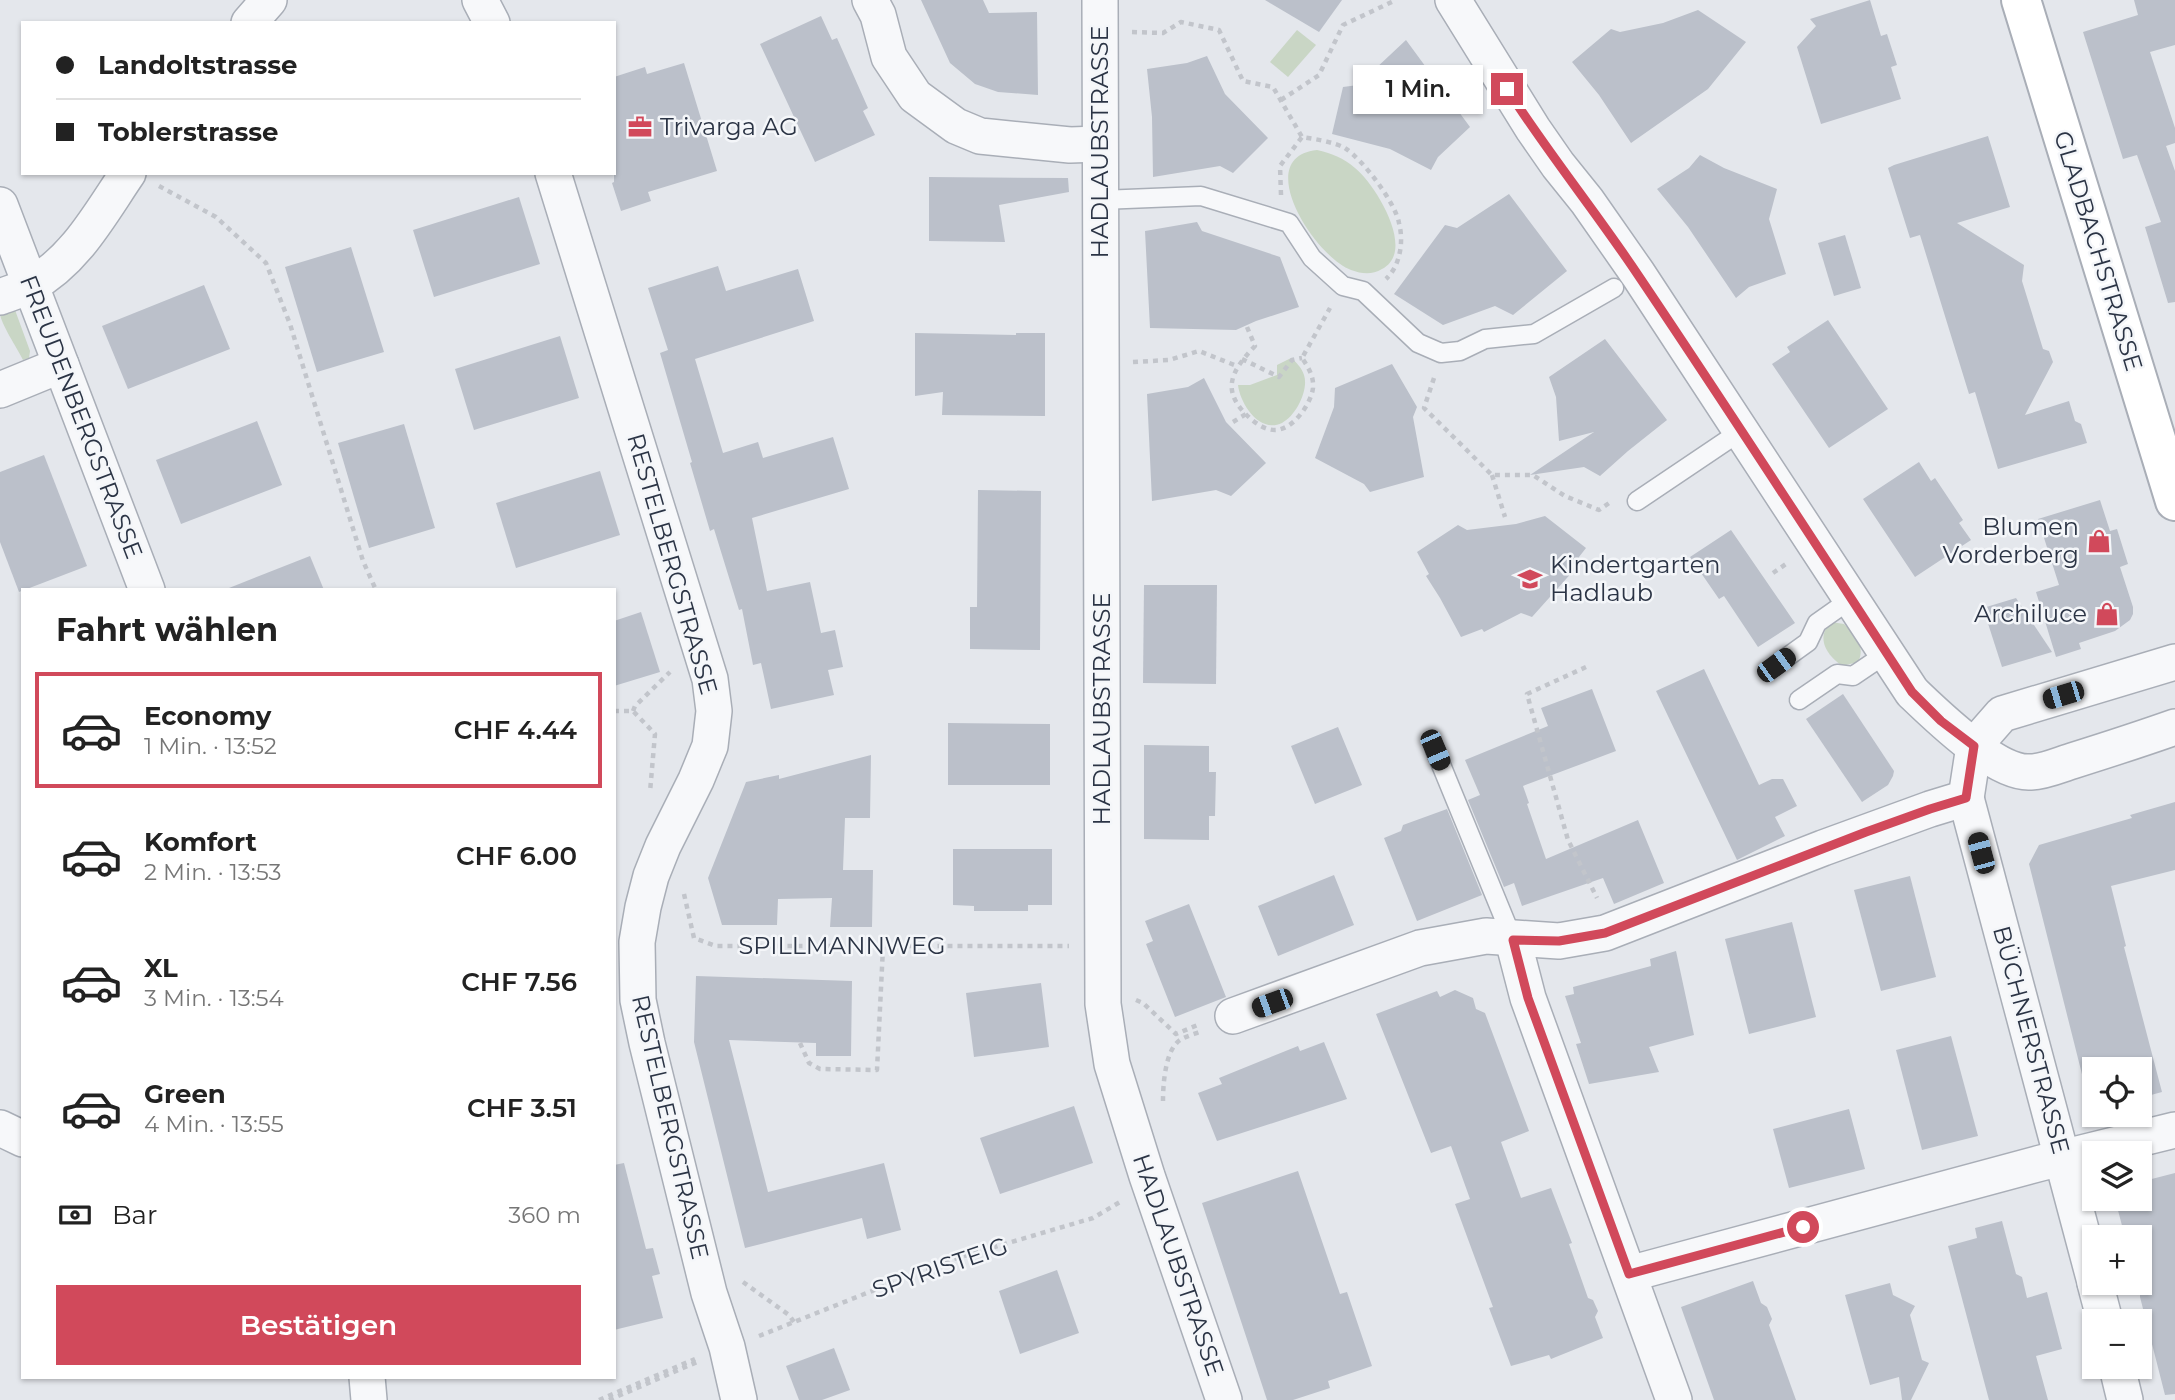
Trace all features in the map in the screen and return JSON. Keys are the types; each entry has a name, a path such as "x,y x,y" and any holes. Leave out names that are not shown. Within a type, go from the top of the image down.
{"street":[{"path":"251,21 269,0"},
{"path":"480,0 491,21"},
{"path":"870,0 878,15 889,57 915,96 956,126 980,135 1070,145 1099,144"},
{"name":"HADLAUBSTRASSE","path":"1100,0 1103,1004 1112,1064 1147,1176 1224,1400"},
{"path":"1453,0 1533,129 1602,222 1912,692 1941,721 1974,746 2008,768 2030,772 2054,767 2175,727"},
{"name":"GLADBACHSTRASSE","path":"2021,0 2175,502"},
{"name":"RESTELBERGSTRASSE","path":"554,175 710,679 713,711 710,746 663,846 643,907 637,942 638,1000 709,1293 727,1347 740,1400"},
{"path":"15,291 64,261 140,177"},
{"name":"FREUDENBERGSTRASSE","path":"0,205 15,291 61,365 146,588"},
{"path":"0,390 61,365"},
{"path":"1223,1018 1420,948 1486,936 1513,940 1559,941 1605,933 1871,831 1966,798 1974,746 2002,714 2175,662"},
{"name":"BÜCHNERSTRASSE","path":"1966,798 2082,1232"},
{"path":"1513,940 1528,998 1674,1400"},
{"path":"0,1128 21,1138"},
{"path":"1629,1274 2175,1130"},
{"path":"367,1379 369,1400"},
{"path":"2120,1379 2125,1400"}],"lane":[{"path":"1101,200 1200,196 1289,223 1312,258 1343,286 1363,291 1418,343 1441,354 1460,351 1485,339 1534,334 1614,288"},
{"path":"1637,501 1741,431"},
{"path":"1776,665 1808,642 1817,623 1851,599"},
{"path":"1799,699 1837,674 1853,676 1886,653"},
{"path":"1435,750 1513,940"}],"path":[{"path":"1281,100 1319,75 1343,25 1396,0"},
{"path":"1124,32 1163,33 1181,22 1220,30 1243,80 1273,87 1302,137 1344,148 1379,182 1399,223 1400,256 1392,274 1378,286 1363,291"},
{"path":"1289,223 1281,193 1280,166 1302,137"},
{"path":"140,177 216,217 266,263 290,324 363,561 375,588"},
{"path":"1242,359 1279,377 1292,360 1302,358 1343,286"},
{"path":"1247,327 1255,346 1237,366 1232,389 1236,402 1246,414 1265,428 1278,431 1292,424 1306,406 1313,387 1311,372 1302,358"},
{"path":"1123,363 1169,360 1199,351 1237,366"},
{"path":"1441,354 1424,408 1492,475 1505,517"},
{"path":"1233,422 1246,414"},
{"path":"1492,475 1533,475 1565,496 1599,510 1615,499"},
{"path":"1587,667 1527,694 1568,840 1597,900"},
{"path":"633,712 635,706 669,674"},
{"path":"616,711 633,712 654,734 649,797"},
{"name":"SPILLMANNWEG","path":"683,890 694,938 716,946 1077,946"},
{"path":"800,1043 809,1063 820,1069 877,1070 883,947"},
{"path":"1129,998 1143,1003 1176,1034 1223,1018"},
{"path":"1163,1110 1166,1069 1175,1045 1180,1040"},
{"name":"SPYRISTEIG","path":"753,1339 947,1261 1093,1218 1127,1198"},
{"path":"737,1278 789,1315 794,1322"},
{"path":"599,1400 695,1358"},
{"path":"609,1400 706,1358"}],"green space":[{"path":"1297,30 1316,45 1288,77 1270,62"},
{"path":"1317,150 1351,164 1382,202 1394,233 1395,248 1392,260 1382,269 1371,273 1359,272 1336,261 1307,228 1295,207 1289,187 1289,170 1298,157"},
{"path":"15,310 30,351 29,358 23,360 0,313"},
{"path":"1291,358 1300,368 1305,381 1303,395 1296,409 1282,423 1274,425 1258,421 1242,400 1238,385 1250,385 1277,375 1277,365"},
{"path":"1831,622 1844,624 1855,637 1861,651 1858,662 1842,666 1832,657 1823,640 1826,628"}],"building":[{"path":"921,0 983,0 989,13 1037,12 1038,95 998,92 975,84 950,63"},
{"path":"1265,0 1342,0 1319,32"},
{"path":"1870,0 1881,36 1887,34 1897,65 1891,67 1901,99 1821,124 1797,47 1816,26 1810,19"},
{"path":"2134,0 2175,0 2175,45 2150,52 2175,128 2175,143 2166,146 2175,171 2175,302 2168,303 2145,227 2161,222 2137,155 2123,159 2083,32 2138,15"},
{"path":"1698,10 1746,42 1708,89 1631,143 1599,95 1572,62 1611,29 1620,32 1663,23"},
{"path":"821,16 832,40 837,38 868,108 863,111 875,135 815,162 760,44"},
{"path":"1406,40 1470,127 1438,157 1431,170 1390,149 1332,134 1343,87 1358,85"},
{"path":"1207,56 1225,94 1268,138 1233,173 1220,166 1153,177 1152,117 1147,69 1187,63"},
{"path":"684,63 717,171 648,192 651,201 621,211 612,183 616,175 616,76 645,67 647,74"},
{"path":"1988,136 2010,207 1957,223 2024,265 2022,281 2043,349 2049,351 2053,362 2025,415 2069,401 2075,421 2081,424 2087,443 1998,469 1975,392 1969,394 1920,235 1910,238 1888,168"},
{"path":"1700,155 1724,168 1777,189 1769,219 1786,274 1749,287 1736,298 1688,227 1657,189 1689,168"},
{"path":"929,177 1068,178 1069,192 999,205 1005,242 929,241"},
{"path":"1509,194 1567,271 1513,315 1495,306 1443,325 1394,294 1445,225 1457,228"},
{"path":"519,197 540,264 434,297 413,230"},
{"path":"1197,222 1202,231 1280,257 1299,307 1236,330 1150,328 1145,231"},
{"path":"1845,235 1861,288 1834,296 1818,243"},
{"path":"351,247 384,352 317,372 285,267"},
{"path":"718,266 726,291 798,269 814,321 695,359 723,453 758,442 763,458 833,437 849,489 752,518 767,591 810,582 821,633 835,630 843,667 828,670 834,695 771,709 761,663 753,665 742,609 739,610 714,529 710,531 690,463 692,462 660,353 668,350 648,288"},
{"path":"204,285 230,349 128,389 102,326"},
{"path":"1828,320 1888,409 1829,448 1772,364 1790,352 1787,347"},
{"path":"915,333 1045,333 1045,416 942,415 943,392 915,396"},
{"path":"560,336 579,398 474,430 455,369"},
{"path":"1605,339 1667,420 1600,476 1584,467 1530,475 1594,432 1559,441 1556,397 1549,377"},
{"path":"1392,364 1417,407 1413,417 1424,477 1370,492 1364,484 1315,458 1334,407 1335,388"},
{"path":"1204,378 1226,422 1266,463 1231,496 1216,490 1152,501 1147,394 1188,387"},
{"path":"257,421 282,485 181,524 156,460"},
{"path":"404,424 435,528 369,548 338,443"},
{"path":"44,455 87,566 29,588 21,588 19,592 0,542 0,472"},
{"path":"1919,462 1931,481 1935,478 1963,520 1959,523 1971,540 1915,577 1863,499"},
{"path":"600,471 620,535 516,568 496,503"},
{"path":"978,490 1041,491 1040,650 970,649 970,607 977,607"},
{"path":"2100,500 2110,531 2117,529 2128,564 2120,567 2133,614 2130,620 2115,631 2079,643 2081,649 2056,657 2036,592 2059,585 2038,519"},
{"path":"1545,516 1586,548 1572,566 1575,569 1532,617 1521,613 1484,632 1482,629 1461,637 1426,576 1429,574 1417,552 1458,525 1467,530 1516,524"},
{"path":"1731,530 1795,623 1758,647 1724,596 1719,599 1690,557"},
{"path":"310,556 323,588 229,588"},
{"path":"1144,585 1217,585 1216,684 1143,683"},
{"path":"2016,598 2052,652 2002,667 1983,608"},
{"path":"641,612 660,672 616,685 616,620"},
{"path":"1704,669 1759,785 1772,779 1783,779 1797,806 1775,817 1785,836 1737,860 1656,691"},
{"path":"1592,689 1616,751 1523,786 1546,859 1638,820 1664,883 1614,904 1603,878 1522,906 1514,883 1504,887 1468,800 1480,795 1465,760 1548,726 1541,708"},
{"path":"1843,694 1894,771 1888,785 1862,802 1806,719"},
{"path":"948,723 1050,724 1050,785 948,785"},
{"path":"1338,727 1362,785 1315,804 1291,746"},
{"path":"1144,745 1209,746 1209,772 1216,772 1215,816 1209,816 1209,840 1144,839"},
{"path":"871,755 870,818 845,818 843,870 873,870 872,927 830,927 832,898 778,899 777,925 722,925 708,878 746,782 779,775 779,779"},
{"path":"2175,802 2175,870 2111,886 2162,1092 2152,1095 2152,1057 2082,1057 2082,1074 2029,864 2039,845 2132,818 2130,815"},
{"path":"1447,809 1482,895 1417,921 1384,838 1401,831 1403,825"},
{"path":"953,849 1052,849 1052,905 1028,905 1028,911 974,911 974,906 953,905"},
{"path":"1334,875 1354,925 1278,956 1258,906"},
{"path":"1910,876 1936,977 1881,991 1854,890"},
{"path":"1189,904 1226,997 1175,1017 1146,944 1153,941 1145,921"},
{"path":"1792,922 1816,1017 1749,1034 1725,939"},
{"path":"1676,951 1694,1035 1649,1047 1659,1072 1589,1084 1576,1044 1581,1043 1565,996 1574,994 1573,987 1651,966 1650,959"},
{"path":"696,976 852,981 851,1056 816,1056 816,1043 729,1040 768,1192 884,1163 901,1230 867,1239 862,1218 745,1248 694,1042"},
{"path":"1041,983 1049,1047 974,1057 966,993"},
{"path":"1455,990 1473,998 1476,1009 1485,1013 1529,1131 1501,1142 1521,1198 1551,1188 1572,1243 1569,1244 1588,1298 1593,1300 1598,1311 1595,1317 1603,1338 1551,1359 1549,1355 1511,1366 1489,1308 1493,1307 1455,1204 1470,1199 1451,1146 1431,1153 1376,1014 1437,991 1440,997"},
{"path":"1951,1036 1978,1136 1922,1150 1896,1050"},
{"path":"1324,1042 1347,1099 1217,1141 1198,1093 1222,1084 1219,1078 1298,1046 1300,1051"},
{"path":"1074,1106 1093,1163 1000,1194 980,1138"},
{"path":"1849,1109 1865,1169 1789,1188 1773,1129"},
{"path":"624,1163 646,1249 653,1248 660,1274 652,1276 663,1318 616,1330 616,1165"},
{"path":"1298,1171 1340,1294 1347,1292 1372,1366 1328,1381 1330,1388 1293,1400 1267,1400 1202,1203"},
{"path":"2175,1173 2175,1394 2165,1395 2152,1344 2152,1309 2143,1309 2140,1297 2152,1295 2152,1225 2122,1225 2118,1211 2152,1211 2152,1179"},
{"path":"2002,1221 2016,1274 2022,1277 2027,1298 2047,1292 2062,1349 2036,1356 2048,1400 1989,1400 1948,1246 1977,1238 1975,1228"},
{"path":"1057,1270 1079,1333 1020,1354 999,1291"},
{"path":"1753,1281 1761,1303 1767,1307 1772,1319 1769,1325 1796,1400 1714,1400 1681,1307"},
{"path":"1890,1283 1893,1295 1915,1306 1910,1315 1922,1360 1929,1363 1911,1400 1902,1400 1899,1377 1870,1385 1845,1295"},
{"path":"834,1348 850,1390 822,1400 799,1400 786,1366"}],"place":[{"name":"Trivarga AG","path":"640,127"},
{"name":"Blumen Vorderberg","path":"2099,541"},
{"name":"Kindertgarten Hadlaub","path":"1530,579"},
{"name":"Archiluce","path":"2107,614"}],"route":[{"path":"1507,89 1637,274 1912,692 1941,721 1974,746 1966,798 1866,832 1605,933 1559,941 1513,940 1528,998 1629,1274 1803,1227"}]}
